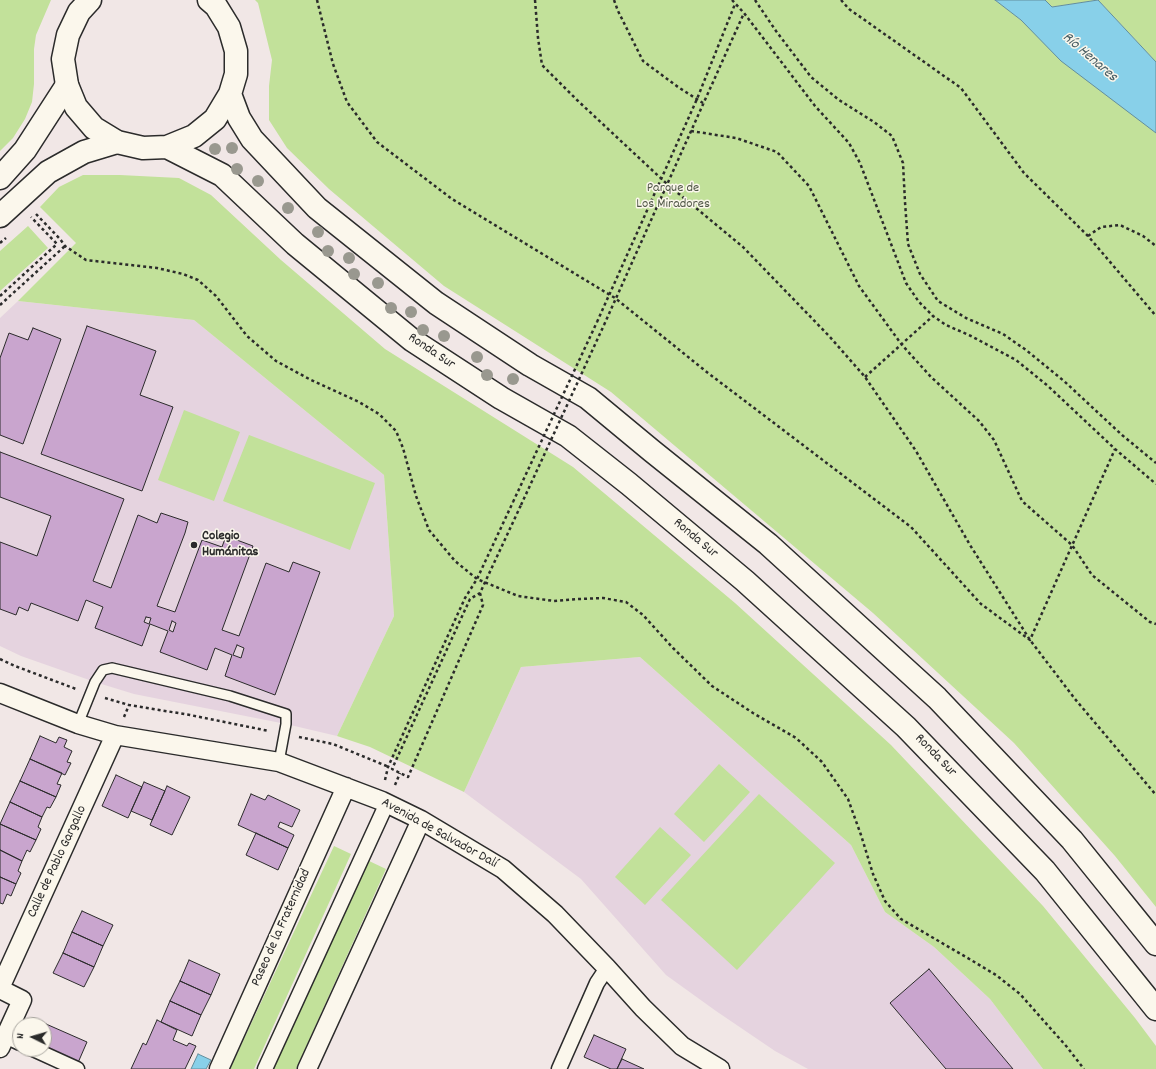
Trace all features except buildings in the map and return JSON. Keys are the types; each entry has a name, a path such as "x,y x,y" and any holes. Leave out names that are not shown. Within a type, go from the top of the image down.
{"main road":[{"name":"Ronda Sur","path":"82,4 68,35 64,59 67,86 76,107 94,128 117,142 143,148 167,147 194,136 215,119 230,94 236,74 236,51 229,27 216,6 209,0"},
{"path":"0,178 25,150 67,86"},
{"path":"230,94 239,118 252,139 317,208 436,303 530,365 588,398 768,544 937,698 1072,840 1156,944"},
{"path":"0,216 48,172 84,152 117,142"},
{"name":"Ronda Sur","path":"167,147 222,175 295,244 412,340 501,398 568,436 635,489 745,581 906,726 1045,871 1156,1009"}],"street":[{"name":"Avenida de Salvador Dalí","path":"1,697 78,724 116,735 279,762 387,803 421,820 503,869 555,914 643,1008 682,1046 720,1069"},
{"name":"Calle de Pablo Gargallo","path":"8,1042 22,1000 0,989 116,735"},
{"name":"Paseo de la Fraternidad","path":"219,1069 346,787"},
{"path":"265,1069 387,803"},
{"path":"307,1069 421,820"},
{"path":"559,1069 597,983 607,968"},
{"path":"51,1057 77,1069"}],"lane":[{"path":"78,724 95,682 103,670 112,668 230,696 286,714 286,724 279,762"}],"path":[{"path":"317,0 333,64 347,102 377,142 452,199 615,298 714,377 911,527 981,604 1030,640"},
{"path":"535,0 542,66 662,180 743,247 830,337 865,377 916,451 970,544 1030,640 1075,699 1156,795"},
{"path":"614,0 643,61 704,103"},
{"path":"732,0 744,13 815,106 849,142 860,163 906,283 919,302 933,316 946,324 1016,360 1048,386 1115,449 1156,484"},
{"path":"755,0 776,31 812,77 839,100 874,122 892,136 903,163 904,202 908,244 920,274 938,301 966,318 1003,334 1026,350 1064,381 1122,435 1156,462"},
{"path":"842,0 849,9 961,88 1024,173 1088,236 1156,316"},
{"path":"514,502 662,180 697,99 735,4"},
{"path":"392,769 470,599 480,593 485,583 604,325 744,13"},
{"path":"691,131 736,138 777,152 808,186 859,286 902,344 931,377 979,421 994,440 1022,501 1072,545 1092,576 1150,622 1156,624"},
{"path":"19,199 60,239 64,246 86,260 157,268 183,274 198,280 216,296 247,336 276,361 311,380 359,402 379,414 396,431 403,448 416,496 429,530 455,561 477,579 518,596 554,601 603,598 626,602 643,615 673,648 712,686 753,713 796,738 822,762 848,799 873,874 886,901 901,918 996,975 1020,994 1067,1047 1084,1069"},
{"path":"0,296 57,244 19,199"},
{"path":"1088,236 1101,227 1120,225 1143,236 1156,246"},
{"path":"0,305 64,246"},
{"path":"865,377 933,316"},
{"path":"1030,640 1115,449"},
{"path":"0,659 90,694 129,705 190,715 334,744 408,777 483,605 480,593"}],"shaded area":[{"name":"Colegio Humánitas","path":"18,301 194,320 384,475 394,616 337,736 286,724 134,694 21,656 0,646 0,318"},
{"path":"640,657 851,845 885,912 934,947 990,999 1043,1069 808,1069 775,1051 666,975 581,879 464,792 521,667"}],"green space":[{"path":"0,0 51,0 36,35 32,102 25,119 13,138 0,151"},
{"name":"Parque de Los Miradores","path":"255,0 995,0 1156,133 1156,907 1115,856 1014,743 873,613 611,392 444,286 329,189 287,148 269,120 269,86 272,60 258,3"},
{"path":"1045,0 1098,0 1052,7"},
{"path":"1098,0 1156,0 1156,62"},
{"path":"83,175 179,178 211,195 281,260 385,349 573,467 735,603 891,745 1043,906 1135,1018 1156,1046 1156,1069 1043,1069 990,999 934,947 885,912 851,845 640,657 521,667 464,792 370,747 337,736 394,616 384,475 194,320 18,301 76,243 40,207 59,187"},
{"path":"28,226 48,248 0,291 0,251"},
{"path":"184,410 240,432 214,501 158,480"},
{"path":"249,435 375,483 350,550 223,501"},
{"path":"719,764 750,792 704,842 674,814"},
{"path":"759,794 835,863 737,970 661,900"},
{"path":"660,827 691,855 645,905 615,877"},
{"path":"334,846 351,854 254,1069 230,1069"},
{"path":"367,860 386,869 296,1069 273,1069"}],"water":[{"name":"Río Henares","path":"995,0 1045,0 1052,7 1098,0 1156,62 1156,133 1061,61 1021,20"},
{"path":"198,1054 211,1060 206,1069 191,1069"}],"place":[{"name":"Colegio Humánitas","path":"194,545"}]}
